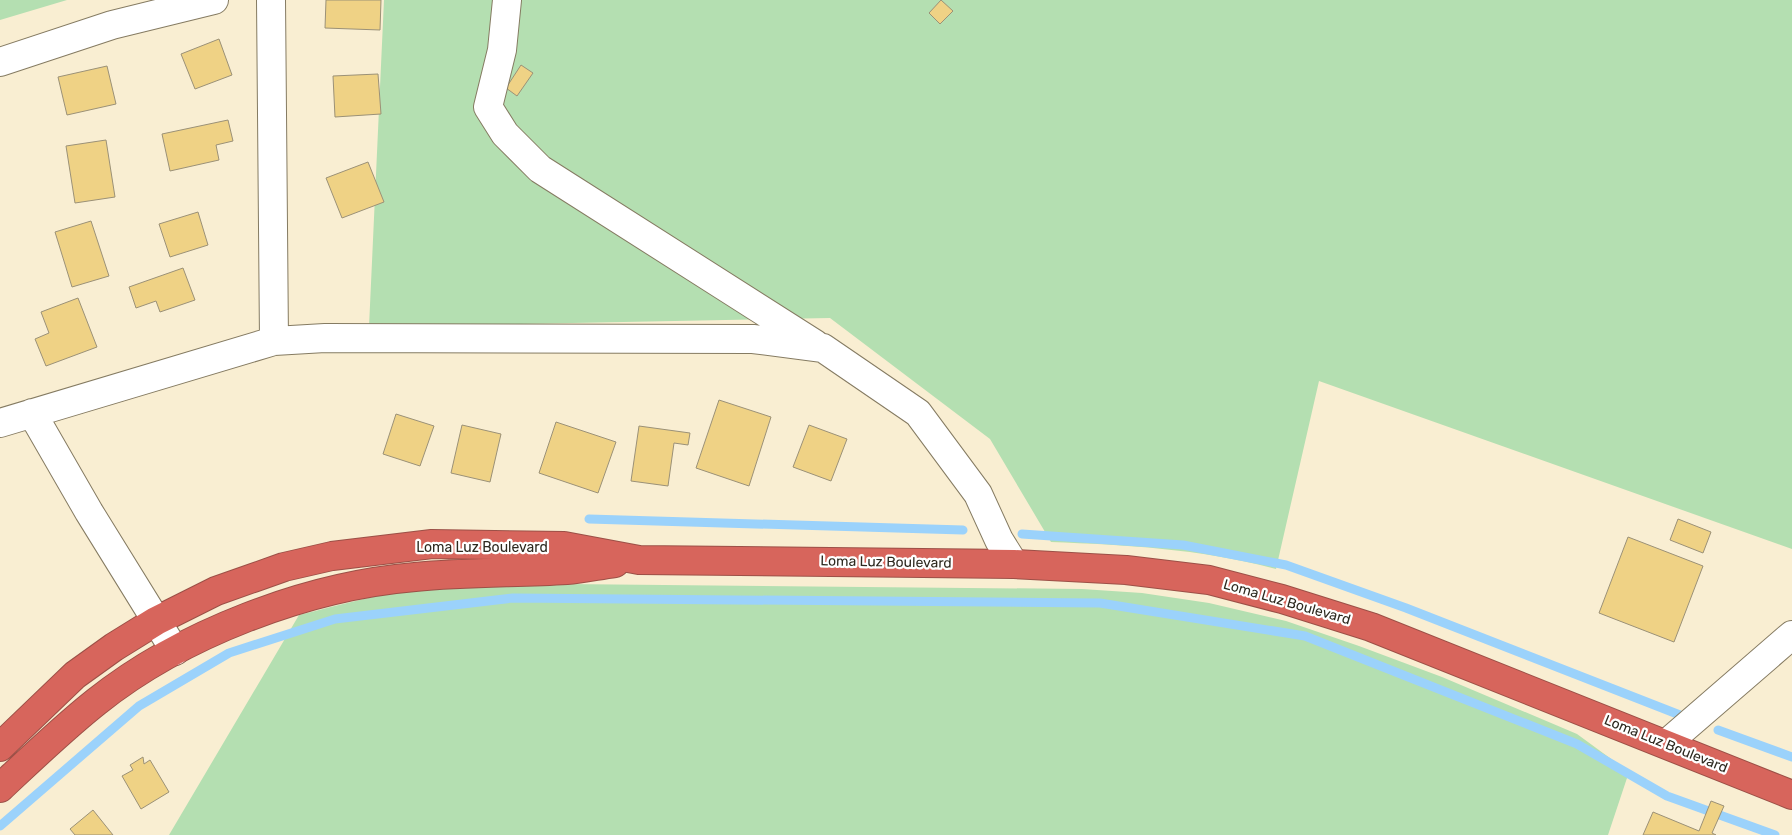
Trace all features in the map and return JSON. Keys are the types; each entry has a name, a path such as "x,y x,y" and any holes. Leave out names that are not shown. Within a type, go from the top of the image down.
{"highway":[{"name":"Loma Luz Boulevard","path":"0,747 75,675 114,647 156,621 216,591 284,568 332,556 432,544 564,546 639,560 1014,564 1126,570 1209,580 1282,599 1372,627 1792,795"},
{"path":"0,788 96,702 143,669 230,625 292,601 349,585 414,577 569,570 639,560"}],"street":[{"path":"0,62 112,25 214,0"},
{"path":"271,0 274,341"},
{"path":"506,0 502,50 488,107 505,134 540,169 823,348 918,413 978,494 999,540 1014,564"},
{"path":"0,423 274,341 325,338 753,339 823,348"},
{"path":"32,413 89,512 176,651"},
{"path":"1666,744 1792,635"}],"green space":[{"path":"0,0 67,0 0,20"},
{"path":"384,0 1792,0 1792,549 1319,381 1276,569 1192,552 1051,542 990,439 830,318 369,327"},
{"path":"564,584 1082,589 1142,593 1209,603 1286,621 1442,677 1577,734 1629,772 1608,835 169,835 299,615 376,596 423,589"}],"building":[{"path":"326,0 381,0 380,30 325,28"},
{"path":"941,0 953,11 940,24 929,13"},
{"path":"219,39 232,75 195,89 181,54"},
{"path":"521,65 533,73 517,96 506,88"},
{"path":"107,66 116,104 67,115 58,77"},
{"path":"378,74 381,114 335,117 333,76"},
{"path":"228,120 233,141 216,145 219,160 170,171 162,134"},
{"path":"106,140 115,197 75,203 66,146"},
{"path":"368,162 384,202 342,218 326,178"},
{"path":"198,212 208,245 170,257 159,224"},
{"path":"91,221 109,276 72,287 55,232"},
{"path":"183,268 195,300 160,312 156,301 136,308 129,287"},
{"path":"78,298 97,347 46,366 35,339 49,333 41,312"},
{"path":"719,400 771,417 749,486 696,468"},
{"path":"396,414 434,426 420,466 383,454"},
{"path":"556,422 616,442 598,493 539,473"},
{"path":"462,425 501,434 490,482 451,473"},
{"path":"809,425 847,439 831,481 793,467"},
{"path":"639,426 690,433 688,445 674,443 668,486 631,481"},
{"path":"1678,519 1711,532 1703,553 1670,540"},
{"path":"1628,537 1703,566 1674,642 1599,613"},
{"path":"143,757 144,764 150,760 169,792 141,809 122,776 133,770 130,765"},
{"path":"1711,801 1724,806 1712,833 1716,835 1643,835 1653,812 1699,831"},
{"path":"93,810 113,835 75,835 70,829"}],"waterway":[{"path":"589,519 963,530"},
{"path":"1022,534 1183,545 1286,565 1406,608 1685,717"},
{"path":"0,826 139,706 229,653 335,619 513,598 1100,603 1305,636 1577,744 1667,796 1775,835"},
{"path":"1718,730 1792,757"}]}
